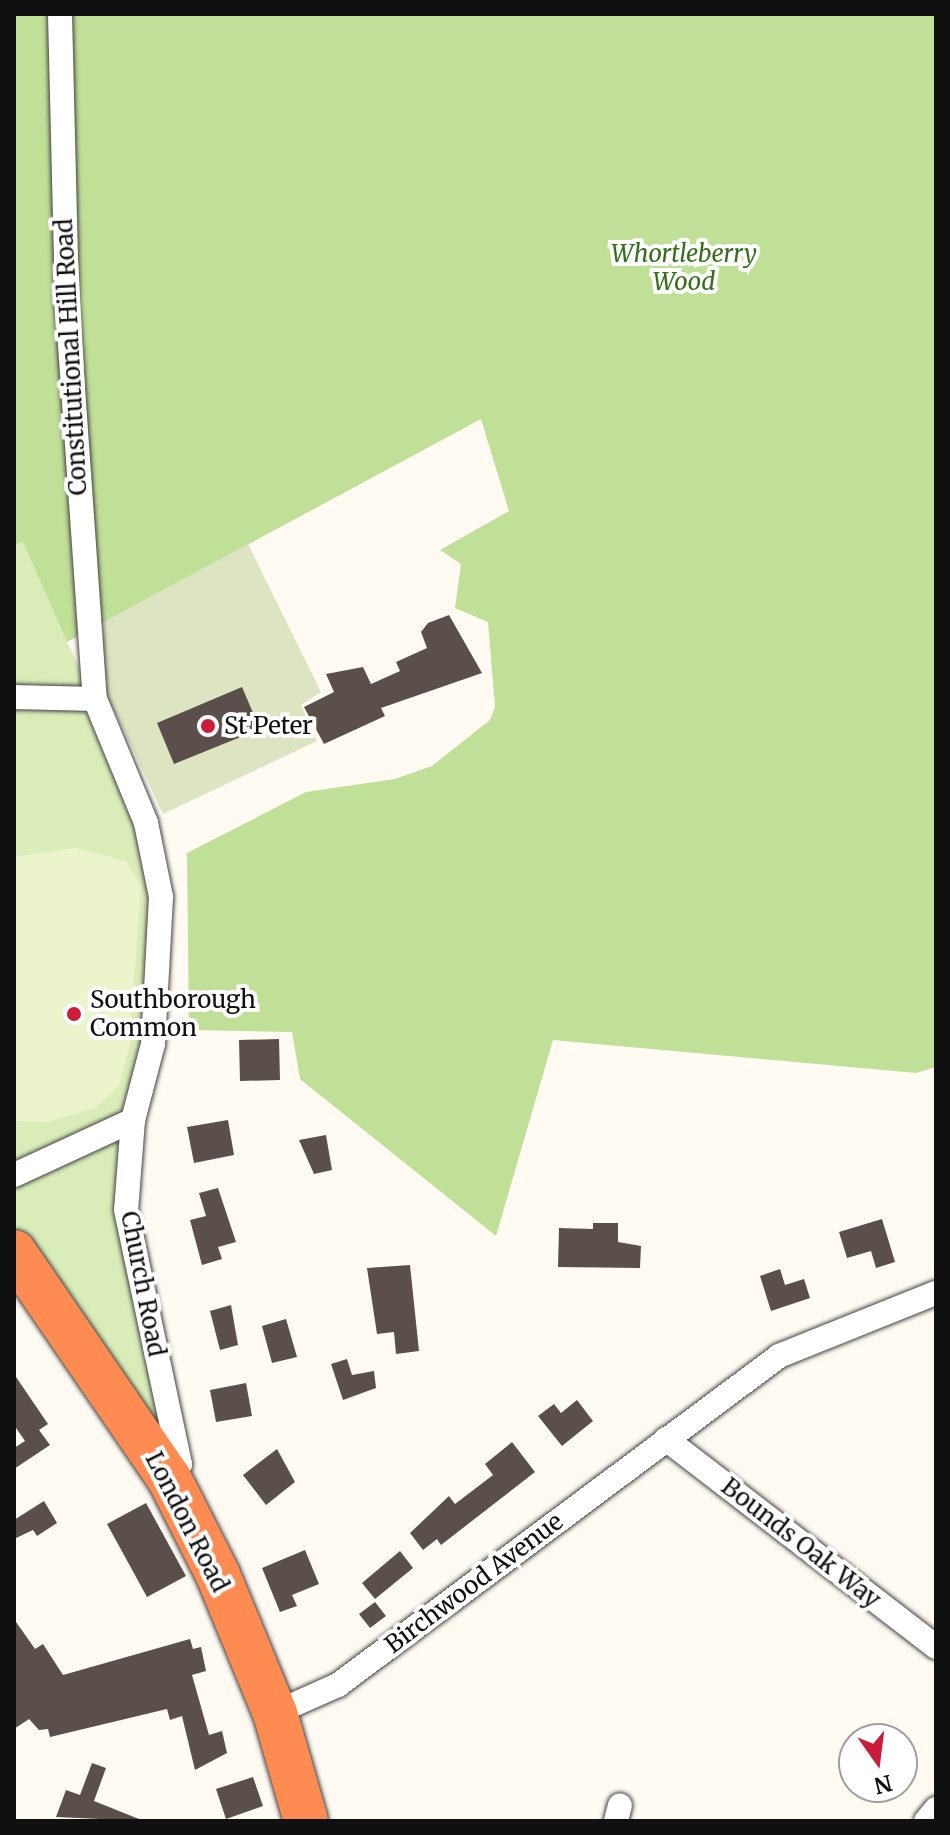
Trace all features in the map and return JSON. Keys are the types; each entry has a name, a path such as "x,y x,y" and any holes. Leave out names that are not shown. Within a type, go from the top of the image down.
{"highway":[{"name":"London Road","path":"14,1252 169,1478 218,1575 275,1713 306,1821"}],"street":[{"name":"Constitutional Hill Road","path":"60,14 67,302 95,699"},
{"path":"14,697 95,699"},
{"name":"Church Road","path":"95,699 146,823 161,897 153,1044 133,1120 126,1210 180,1464 169,1478"},
{"path":"14,1175 133,1120"},
{"name":"Birchwood Avenue","path":"275,1713 338,1685 779,1356 936,1293"},
{"name":"Bounds Oak Way","path":"666,1439 936,1647"},
{"path":"926,1821 936,1809"}],"green space":[{"name":"Whortleberry Wood","path":"14,14 936,14 936,1067 916,1073 553,1040 496,1236 300,1079 292,1032 189,1030 187,853 306,792 395,779 432,766 490,720 495,707 488,622 455,608 461,564 440,550 509,511 481,419 67,642 23,542 14,545"},
{"path":"23,541 95,699 14,697 14,545"},
{"path":"248,544 321,692 301,705 317,741 163,814 101,682 104,622"},
{"name":"Southborough Common","path":"68,702 91,715 136,815 155,881 147,1029 120,1148 168,1452 86,1323 14,1229 14,704"},
{"name":"Southborough Common","path":"75,848 126,861 141,886 129,1048 119,1086 95,1108 48,1122 14,1121 14,857"}],"building":[{"path":"449,615 482,673 381,708 385,716 324,744 304,707 334,692 326,674 363,667 371,684 400,671 396,662 427,648 421,632 428,623"},
{"name":"St Peter","path":"242,687 260,729 174,764 157,723"},
{"path":"279,1039 280,1080 240,1081 239,1040"},
{"path":"228,1120 234,1155 194,1163 187,1127"},
{"path":"326,1135 332,1170 314,1174 299,1140"},
{"path":"218,1188 236,1242 218,1247 222,1259 202,1265 190,1220 206,1216 199,1193"},
{"path":"882,1219 895,1262 876,1268 871,1251 847,1258 839,1232"},
{"path":"593,1223 618,1223 618,1242 641,1246 640,1268 558,1267 559,1228 593,1229"},
{"path":"410,1265 419,1351 396,1354 394,1332 377,1334 367,1268"},
{"path":"780,1269 785,1285 804,1279 810,1298 771,1311 760,1276"},
{"path":"231,1305 238,1345 220,1350 210,1311"},
{"path":"286,1319 297,1357 272,1363 262,1326"},
{"path":"347,1359 352,1375 374,1371 376,1388 343,1400 331,1364"},
{"path":"14,1374 48,1424 39,1430 50,1445 14,1469 14,1448 25,1441 14,1425"},
{"path":"246,1383 252,1416 216,1422 210,1390"},
{"path":"577,1400 593,1421 562,1446 538,1416 554,1404 561,1413"},
{"path":"512,1442 535,1472 441,1545 437,1539 423,1550 410,1533 449,1496 455,1504 493,1475 485,1464"},
{"path":"277,1449 295,1482 266,1505 243,1475"},
{"path":"44,1501 57,1523 37,1536 33,1530 14,1539 14,1520"},
{"path":"146,1503 186,1576 147,1597 107,1524"},
{"path":"305,1550 319,1584 292,1595 297,1606 280,1612 262,1568"},
{"path":"400,1551 413,1568 375,1599 362,1583"},
{"path":"375,1602 386,1616 370,1628 359,1614"},
{"path":"14,1619 35,1649 43,1644 63,1675 190,1639 193,1649 201,1647 206,1671 192,1675 209,1735 222,1731 227,1753 195,1770 182,1716 170,1720 167,1709 50,1737 48,1729 39,1730 29,1719 14,1729"},
{"path":"92,1763 106,1768 94,1801 144,1821 56,1817 66,1790 80,1795"},
{"path":"253,1777 263,1806 226,1819 216,1789"}],"place":[{"name":"St Peter","path":"208,726"},
{"name":"Southborough Common","path":"74,1014"}]}
